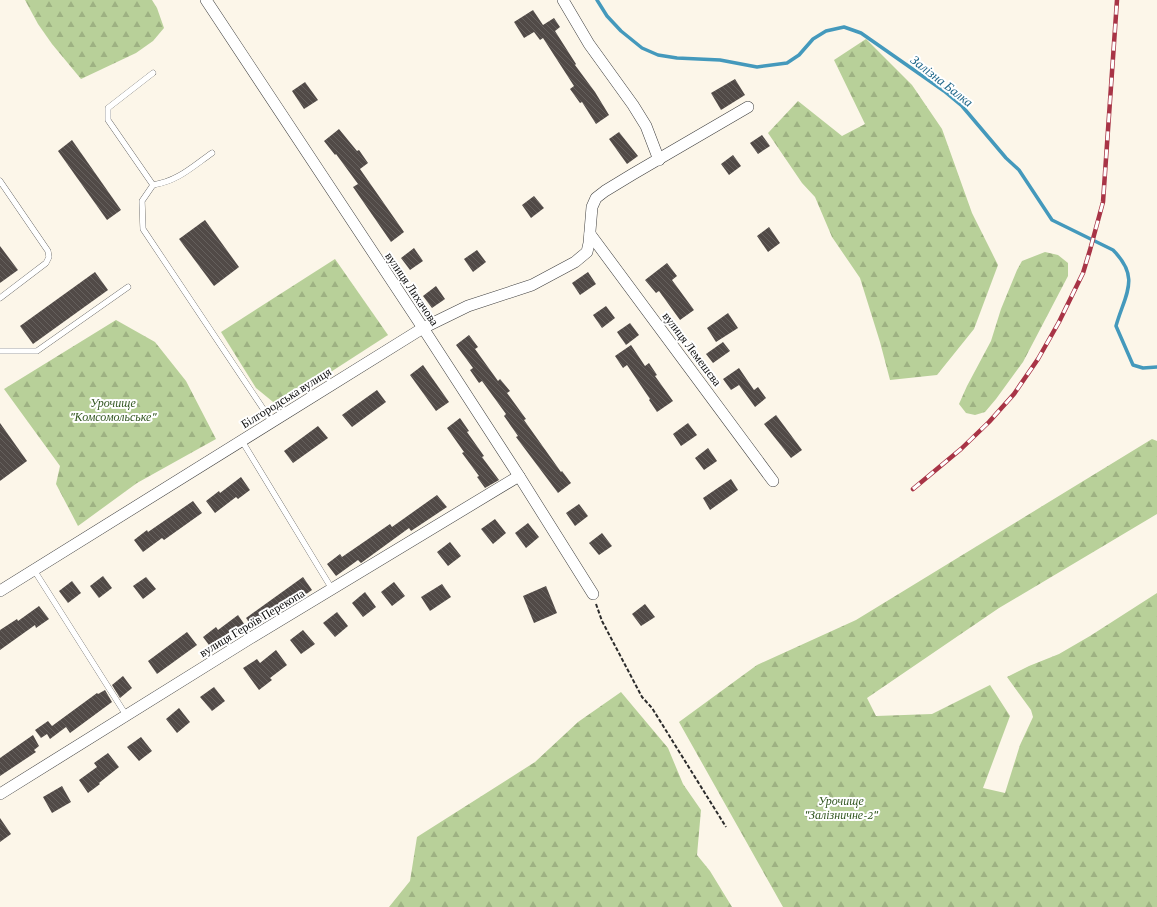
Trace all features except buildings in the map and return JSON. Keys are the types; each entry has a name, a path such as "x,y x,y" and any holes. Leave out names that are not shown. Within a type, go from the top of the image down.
{"street":[{"name":"вулиця Лихачова","path":"206,0 423,328 593,594"},
{"path":"563,0 589,44 633,105 646,126 659,160"},
{"path":"590,238 592,207 596,198 605,191 748,107"},
{"name":"Білгородська вулиця","path":"0,591 423,328 468,306 526,287 551,276 575,262 587,252 590,238"},
{"name":"вулиця Лемешєва","path":"590,238 773,481"},
{"name":"вулиця Героїв Перекопа","path":"0,794 332,589 519,476"}],"lane":[{"path":"153,73 108,108 107,114 108,120 153,185"},
{"path":"212,153 175,179 166,183 153,185 142,201 143,229 272,422"},
{"path":"0,181 48,251 49,257 46,263 0,298"},
{"path":"0,351 37,351 128,287"},
{"path":"242,441 332,589"},
{"path":"34,570 126,716"}],"path":[{"path":"593,594 597,610 602,621 642,697 652,708 726,827"}],"green space":[{"path":"25,0 152,0 157,8 164,28 153,41 136,53 81,79 52,44 38,24"},
{"path":"866,39 912,85 942,129 972,213 998,265 974,329 937,375 890,380 860,278 832,237 815,197 802,183 768,133 798,101 842,136 865,124 834,60"},
{"path":"1045,252 1058,255 1068,263 1068,276 1023,362 996,399 985,412 975,415 966,413 959,404 991,341 1001,309 1017,270 1022,261"},
{"path":"335,259 388,335 278,406 256,388 221,332"},
{"name":"Урочище \"Комсомольське\"","path":"116,320 155,342 186,381 216,439 137,483 78,526 56,484 60,466 4,389"},
{"name":"Урочище \"Залізничне-2\"","path":"1152,439 1157,441 1157,514 999,608 867,698 876,716 932,714 990,685 1010,716 983,788 1005,793 1020,745 1033,717 1031,710 1007,677 1059,654 1157,593 1157,907 783,907 679,722 757,665 856,620"},
{"path":"621,692 668,748 683,784 701,810 697,855 710,871 732,907 389,907 410,881 417,837 535,762 578,722"}],"waterway":[{"name":"Залізна Балка","path":"597,0 607,16 621,31 642,48 658,55 677,58 720,60 757,67 787,63 799,55 813,39 826,31 844,27 861,33 944,91 962,106 1006,158 1019,170 1052,220 1113,250 1122,260 1127,269 1129,278 1126,295 1116,326 1133,365 1143,368 1157,367"}],"railway":[{"path":"913,489 961,449 989,422 1014,394 1038,359 1059,322 1083,273 1103,202 1117,0"}]}
